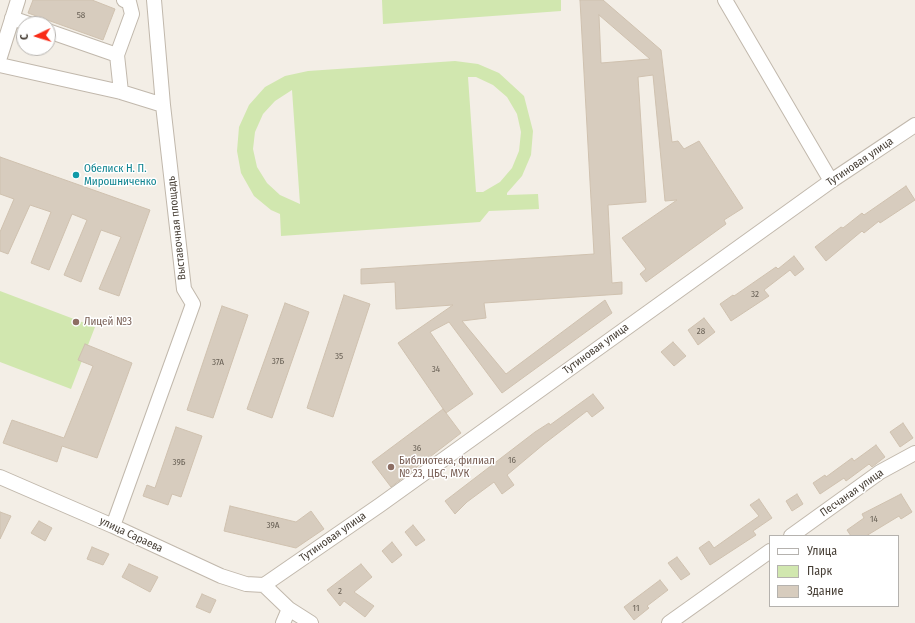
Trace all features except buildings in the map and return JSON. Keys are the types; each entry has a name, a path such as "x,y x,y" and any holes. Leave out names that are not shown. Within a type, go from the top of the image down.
{"street":[{"path":"0,57 18,0"},
{"path":"121,92 117,55 132,14 129,2 124,0"},
{"path":"0,65 121,92 163,105 154,0"},
{"path":"725,0 831,181"},
{"path":"12,18 16,19"},
{"path":"56,34 117,55"},
{"name":"Выставочная площадь","path":"113,526 193,304 184,289 163,105"},
{"name":"Тутиновая улица","path":"264,585 380,505 831,181 915,125"},
{"name":"Песчаная улица","path":"792,535 880,472 915,453"},
{"name":"улица Сараева","path":"0,477 113,526 221,576 246,584 264,585"},
{"path":"669,623 769,552"},
{"path":"264,585 289,609 311,623"},
{"path":"283,623 289,609"}],"green space":[{"path":"382,0 561,0 561,11 383,24"},
{"path":"455,61 478,64 499,73 524,96 533,131 531,155 522,176 507,193 507,195 538,194 539,209 489,211 480,222 281,236 280,214 271,210 254,196 241,173 237,151 239,127 249,105 265,87 285,76 308,71","holes":["468,77 476,77 493,85 507,97 517,114 521,132 519,151 512,168 500,182 483,192 476,192","292,90 300,204 280,195 267,183 257,167 253,149 255,132 263,114 275,101"]},
{"path":"0,291 95,327 71,389 0,362"}],"place":[{"name":"Обелиск Н. П. Мирошниченко","path":"76,175"},
{"name":"Лицей №3","path":"76,322"},
{"name":"Библиотека, филиал № 23, ЦБС, МУК","path":"391,467"}]}
